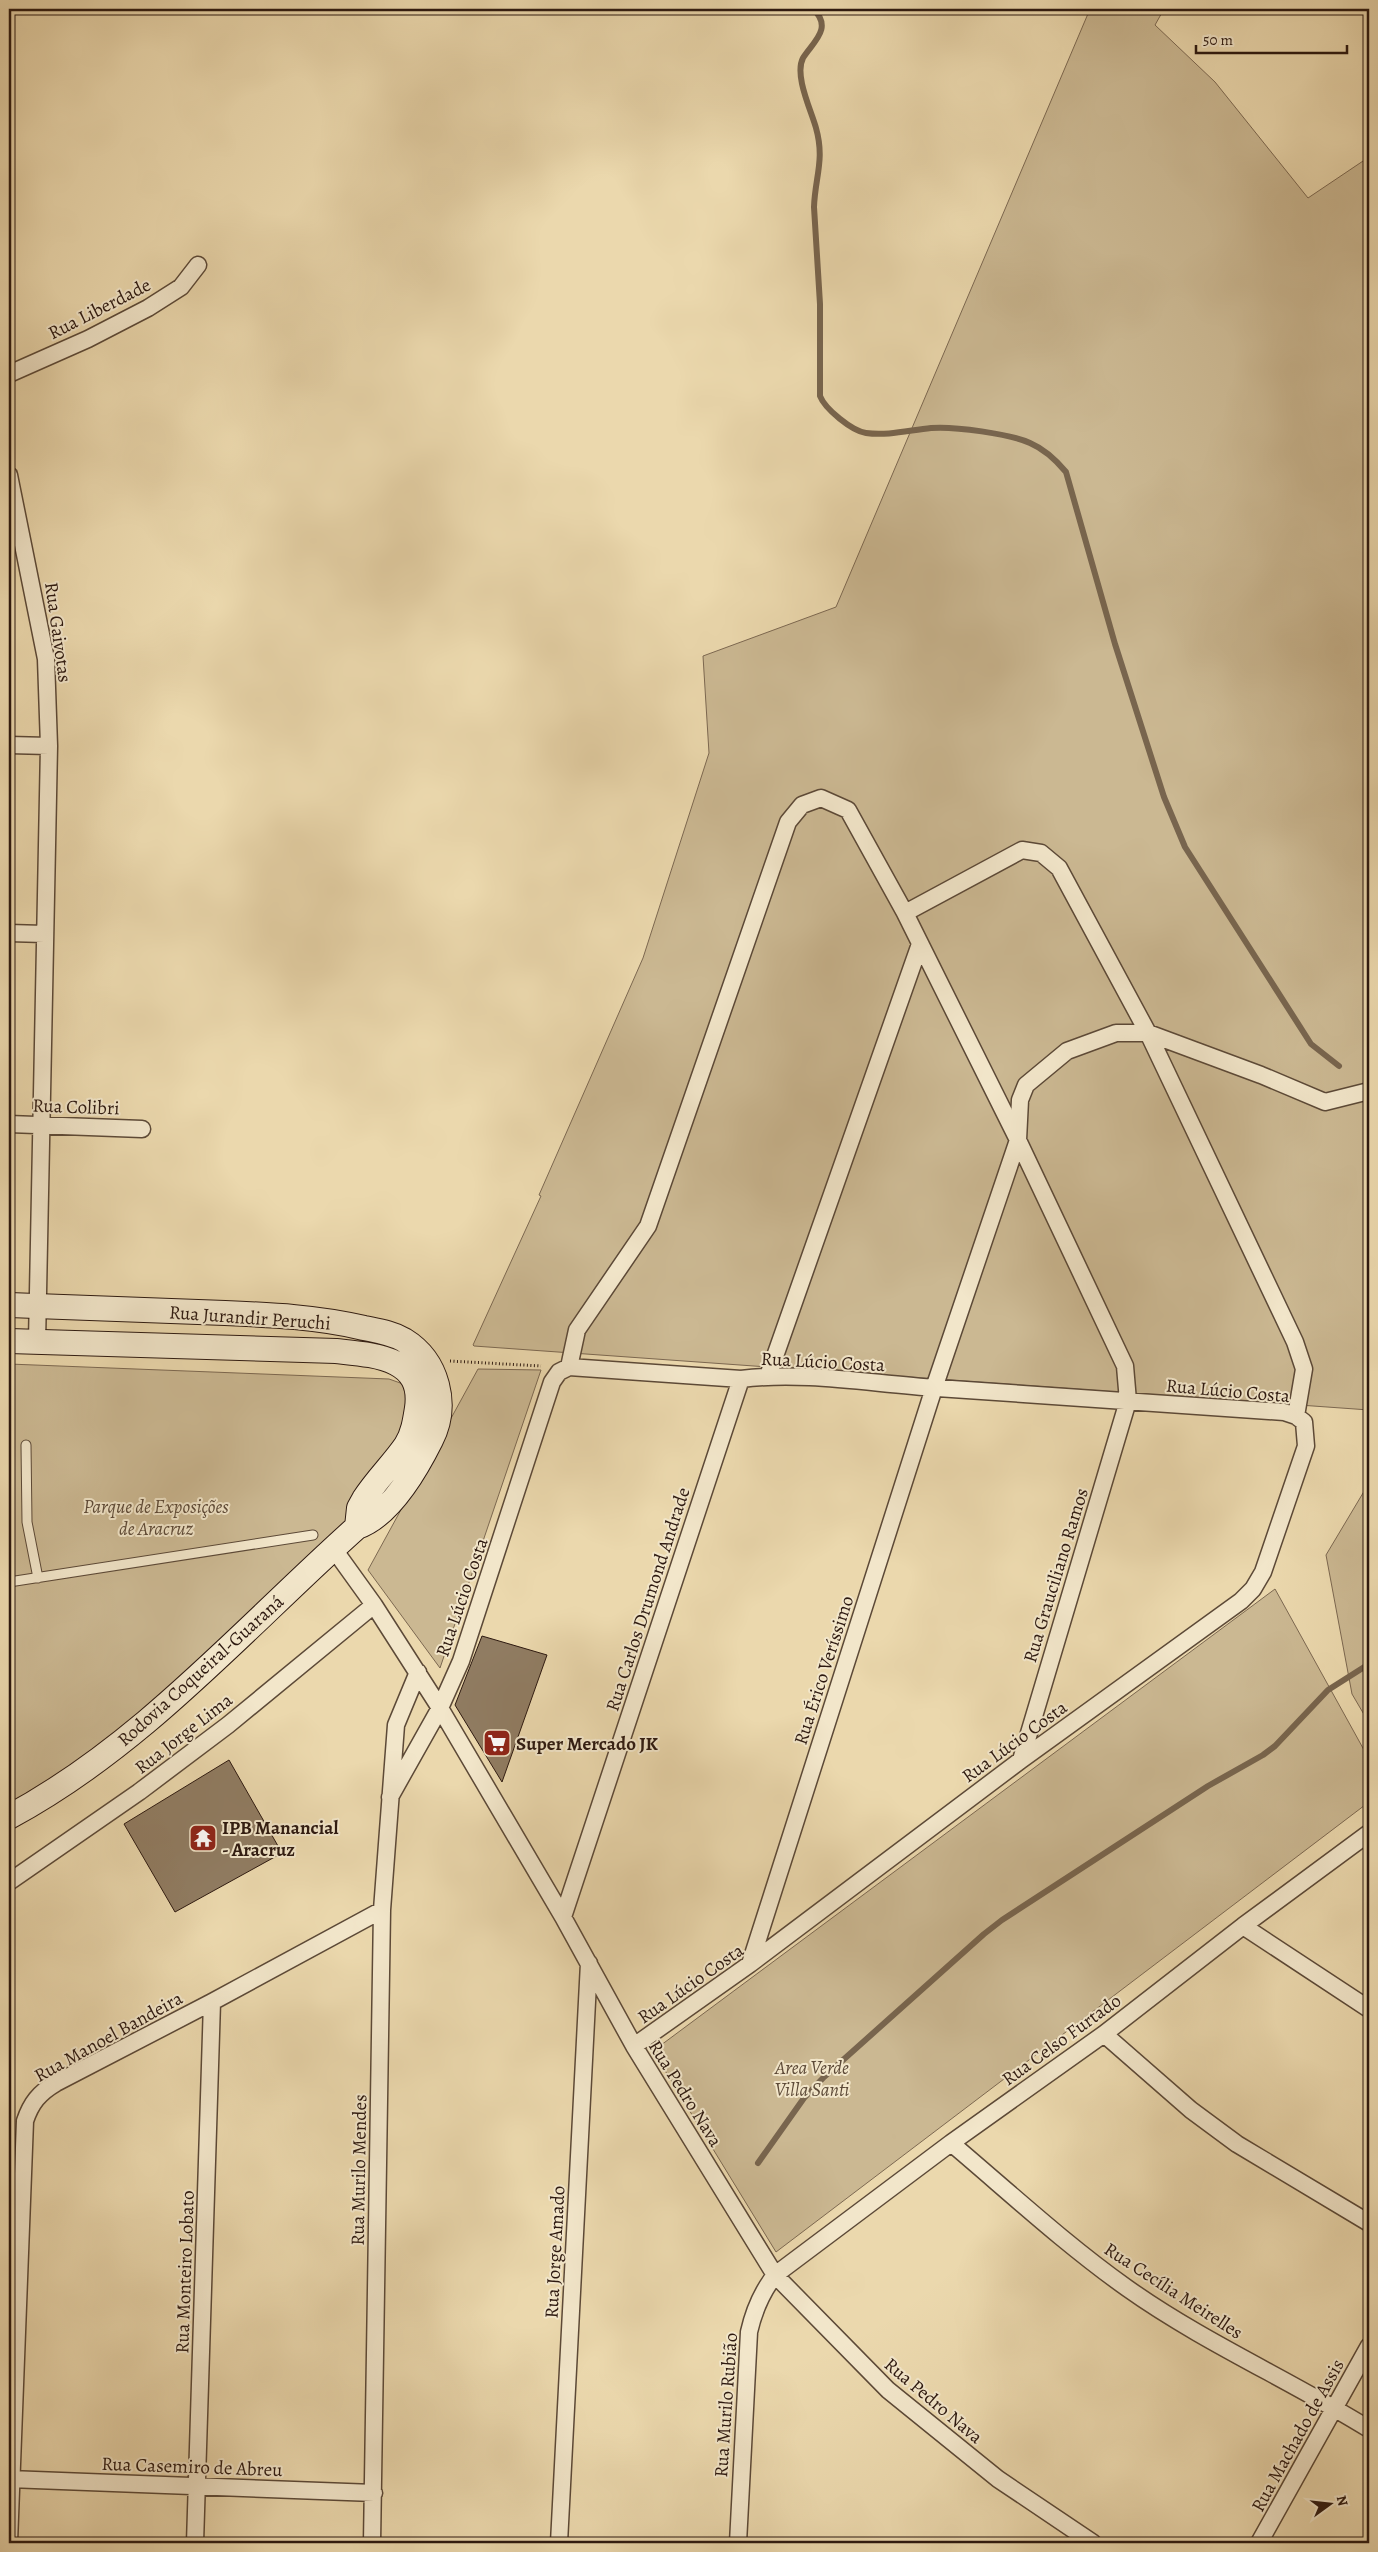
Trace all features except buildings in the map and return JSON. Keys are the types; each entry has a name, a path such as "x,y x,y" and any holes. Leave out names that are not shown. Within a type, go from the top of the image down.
{"street":[{"name":"Rua Liberdade","path":"9,374 88,339 148,308 181,287 198,265"},
{"name":"Rua Gaivotas","path":"9,476 16,541 46,659 49,746 37,1342"},
{"path":"9,745 49,746"},
{"path":"569,1367 577,1330 648,1226 788,822 802,805 821,798 848,810 905,913 1018,1140 1125,1366 1128,1402"},
{"path":"905,913 1022,850 1041,853 1059,868 1148,1033 1295,1342 1304,1369 1296,1416"},
{"path":"9,933 44,934"},
{"path":"768,1376 920,944"},
{"path":"1018,1140 1020,1100 1026,1084 1067,1051 1116,1033 1148,1033 1261,1075 1325,1102 1369,1091"},
{"name":"Rua Colibri","path":"9,1124 142,1129"},
{"name":"Rua Érico Veríssimo","path":"750,1964 934,1388 1018,1140"},
{"name":"Rua Jurandir Peruchi","path":"9,1305 301,1317 349,1324 391,1334 405,1341 425,1360 436,1380 440,1395 440,1418 426,1451 390,1484"},
{"name":"Rua Jurandir Peruchi","path":"9,1341 336,1351 388,1358 400,1364 408,1373 416,1391 417,1405 413,1428 390,1484"},
{"name":"Rua Lúcio Costa","path":"440,1708 466,1645 552,1382 559,1372 569,1367 741,1379 768,1376 818,1378 934,1388 1284,1412 1296,1416 1304,1422 1306,1446 1263,1572 1253,1588 1228,1612 1021,1760 750,1964 634,2046"},
{"name":"Rua Carlos Drumond Andrade","path":"563,1917 741,1379"},
{"name":"Rua Grauciliano Ramos","path":"1021,1760 1128,1402"},
{"name":"Rodovia Coqueiral-Guaraná","path":"9,1817 69,1780 150,1720 357,1526 379,1516 390,1484"},
{"name":"Rua Pedro Nava","path":"333,1548 374,1604 440,1708 563,1917 634,2046 775,2275 888,2390 998,2480 1093,2543"},
{"name":"Rua Jorge Lima","path":"9,1882 147,1787 228,1725 374,1604"},
{"name":"Rua Murilo Mendes","path":"372,2543 382,1910 396,1725 418,1672"},
{"name":"Rua Murilo Mendes","path":"390,1797 440,1708"},
{"name":"Rua Celso Furtado","path":"775,2275 951,2143 1104,2034 1243,1926 1369,1833"},
{"name":"Rua Manoel Bandeira","path":"9,2543 25,2121 30,2105 41,2092 56,2083 212,2002 382,1910"},
{"path":"1243,1926 1369,2009"},
{"name":"Rua Jorge Amado","path":"559,2543 589,1963"},
{"name":"Rua Monteiro Lobato","path":"195,2543 212,2002"},
{"path":"1104,2034 1191,2110 1237,2144 1369,2223"},
{"name":"Rua Cecília Meirelles","path":"951,2143 1072,2246 1127,2288 1198,2334 1335,2407 1369,2428"},
{"name":"Rua Murilo Rubião","path":"738,2543 747,2346 755,2307 764,2289 775,2275"},
{"name":"Rua Machado de Assis","path":"1259,2543 1369,2346"},
{"name":"Rua Casemiro de Abreu","path":"10,2479 374,2493"}],"lane":[{"path":"26,1445 27,1522 38,1578"},
{"path":"9,1582 313,1535"}],"path":[{"path":"425,1360 569,1367"}],"green space":[{"path":"1090,9 1164,9 1155,25 1215,82 1308,198 1369,157 1369,1410 474,1346 541,1196 539,1195 643,958 709,753 703,656 836,607"},
{"name":"Parque de Exposições de Aracruz","path":"9,1364 389,1379 406,1385 421,1408 340,1539 201,1678 9,1812"},
{"path":"478,1369 541,1370 440,1668 368,1570"},
{"path":"1369,1483 1369,1723 1352,1694 1326,1555"},
{"name":"Area Verde Villa Santi","path":"1275,1589 1369,1759 1369,1802 776,2252 653,2051"}],"waterway":[{"path":"813,9 822,23 821,29 816,41 803,58 801,74 804,93 816,128 820,150 814,207 820,304 820,396 833,413 847,424 866,433 882,434 941,428 967,429 996,434 1035,445 1050,455 1066,472 1115,644 1164,797 1185,847 1311,1044 1339,1066"},
{"path":"758,2163 804,2098 824,2077 984,1934 1002,1920 1208,1786 1263,1755 1275,1746 1328,1690 1369,1664"}],"place":[{"name":"Super Mercado JK","path":"497,1743"},
{"name":"IPB Manancial - Aracruz","path":"203,1838"}]}
